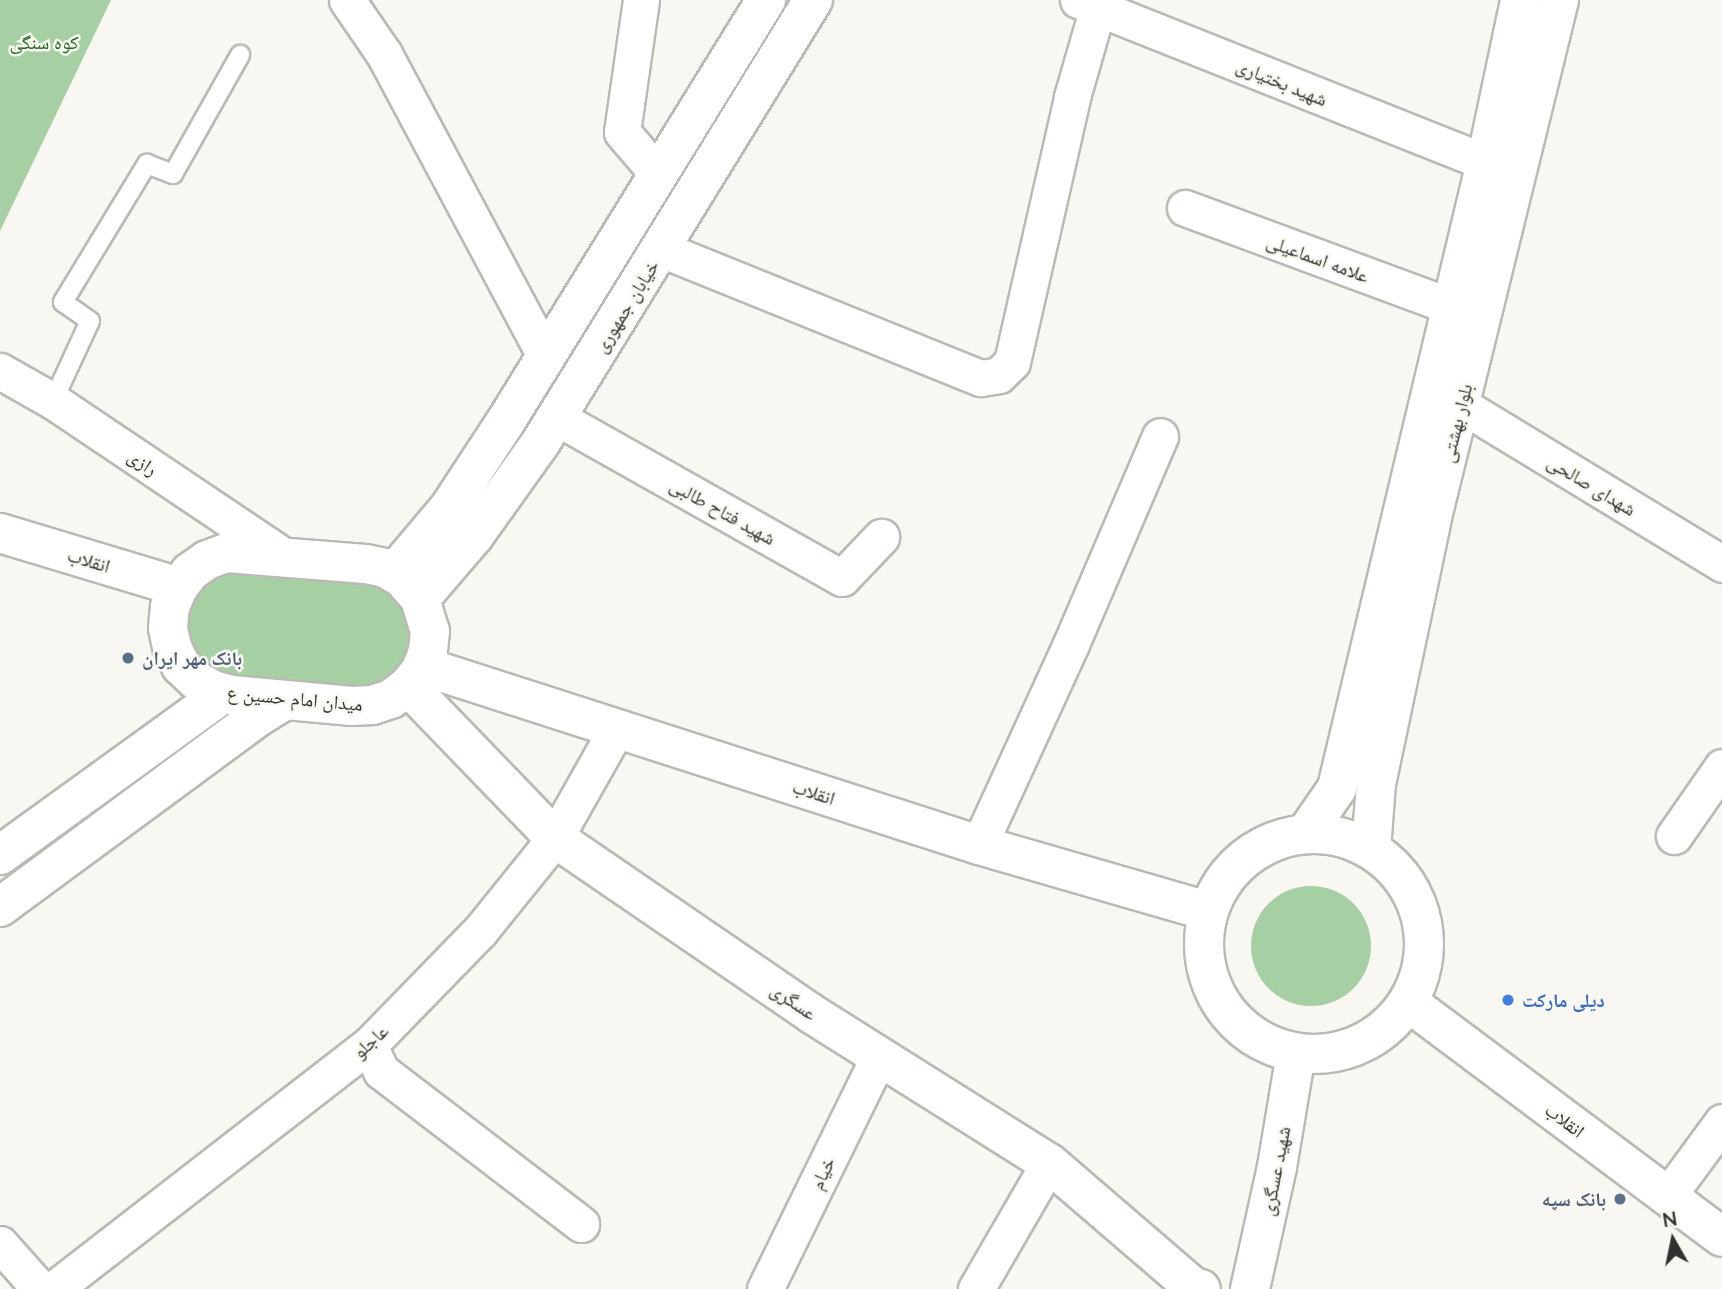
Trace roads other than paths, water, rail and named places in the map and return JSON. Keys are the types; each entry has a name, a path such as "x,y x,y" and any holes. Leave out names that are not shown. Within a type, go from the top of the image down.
{"main road":[{"path":"415,676 430,631 407,586 449,508 546,357 766,0"},
{"name":"خیابان جمهوری","path":"407,586 474,536 556,417 813,0"},
{"name":"بلوار بهشتی","path":"1306,833 1337,788 1486,162 1520,0"},
{"name":"بلوار بهشتی","path":"1371,849 1376,784 1433,519 1559,0"},
{"name":"انقلاب","path":"0,533 179,587"},
{"name":"میدان امام حسین ع","path":"407,586 366,564 284,556 226,554 207,560 190,572 179,587 170,607 168,628 172,648 181,666 196,680 224,693 372,705 391,699 415,676"},
{"name":"انقلاب","path":"415,676 617,728 979,845 1207,911"},
{"name":"عسگری","path":"415,676 555,838 879,1056 1049,1163 1193,1287 1201,1289"},
{"path":"0,855 224,693"},
{"path":"0,907 258,716 285,700"},
{"path":"1306,833 1340,836 1371,849 1398,872 1416,901 1425,935 1422,970 1409,1002 1387,1027 1360,1045 1329,1054 1296,1053 1260,1041 1230,1017 1210,986 1202,948 1207,911 1222,881 1245,857 1273,840 1306,833"},
{"name":"انقلاب","path":"1409,1002 1722,1237"},
{"name":"شهید عسگری","path":"1251,1289 1277,1167 1296,1053"}],"street":[{"path":"347,0 384,54 546,357"},
{"path":"641,0 622,132 658,174"},
{"path":"661,250 981,378 999,375 1012,362 1091,3"},
{"name":"شهید بختیاری","path":"1091,3 1486,162"},
{"name":"علامه اسماعیلی","path":"1185,208 1452,307"},
{"name":"رازی","path":"0,371 53,401 284,556"},
{"name":"شهدای صالحی","path":"1461,405 1722,564"},
{"name":"شهید فتاح طالبی","path":"556,417 842,578 881,537"},
{"path":"979,845 1160,436"},
{"name":"عاجلو","path":"54,1289 369,1045 480,931 555,838 617,728"},
{"path":"1674,836 1722,767"},
{"path":"369,1045 381,1071 581,1224"},
{"name":"خیام","path":"765,1289 879,1056"},
{"path":"1667,1197 1722,1122"},
{"path":"976,1289 1049,1163"},
{"path":"0,1244 40,1289"}],"lane":[{"path":"53,401 90,321 63,302 147,164 173,174 240,55"}],"place":[{"name":"بانک مهر ایران","path":"128,658"},
{"name":"دیلی مارکت","path":"1508,1000"},
{"name":"بانک سپه","path":"1620,1199"}],"park label":[{"name":"کوه سنگی","path":"44,42"}]}
